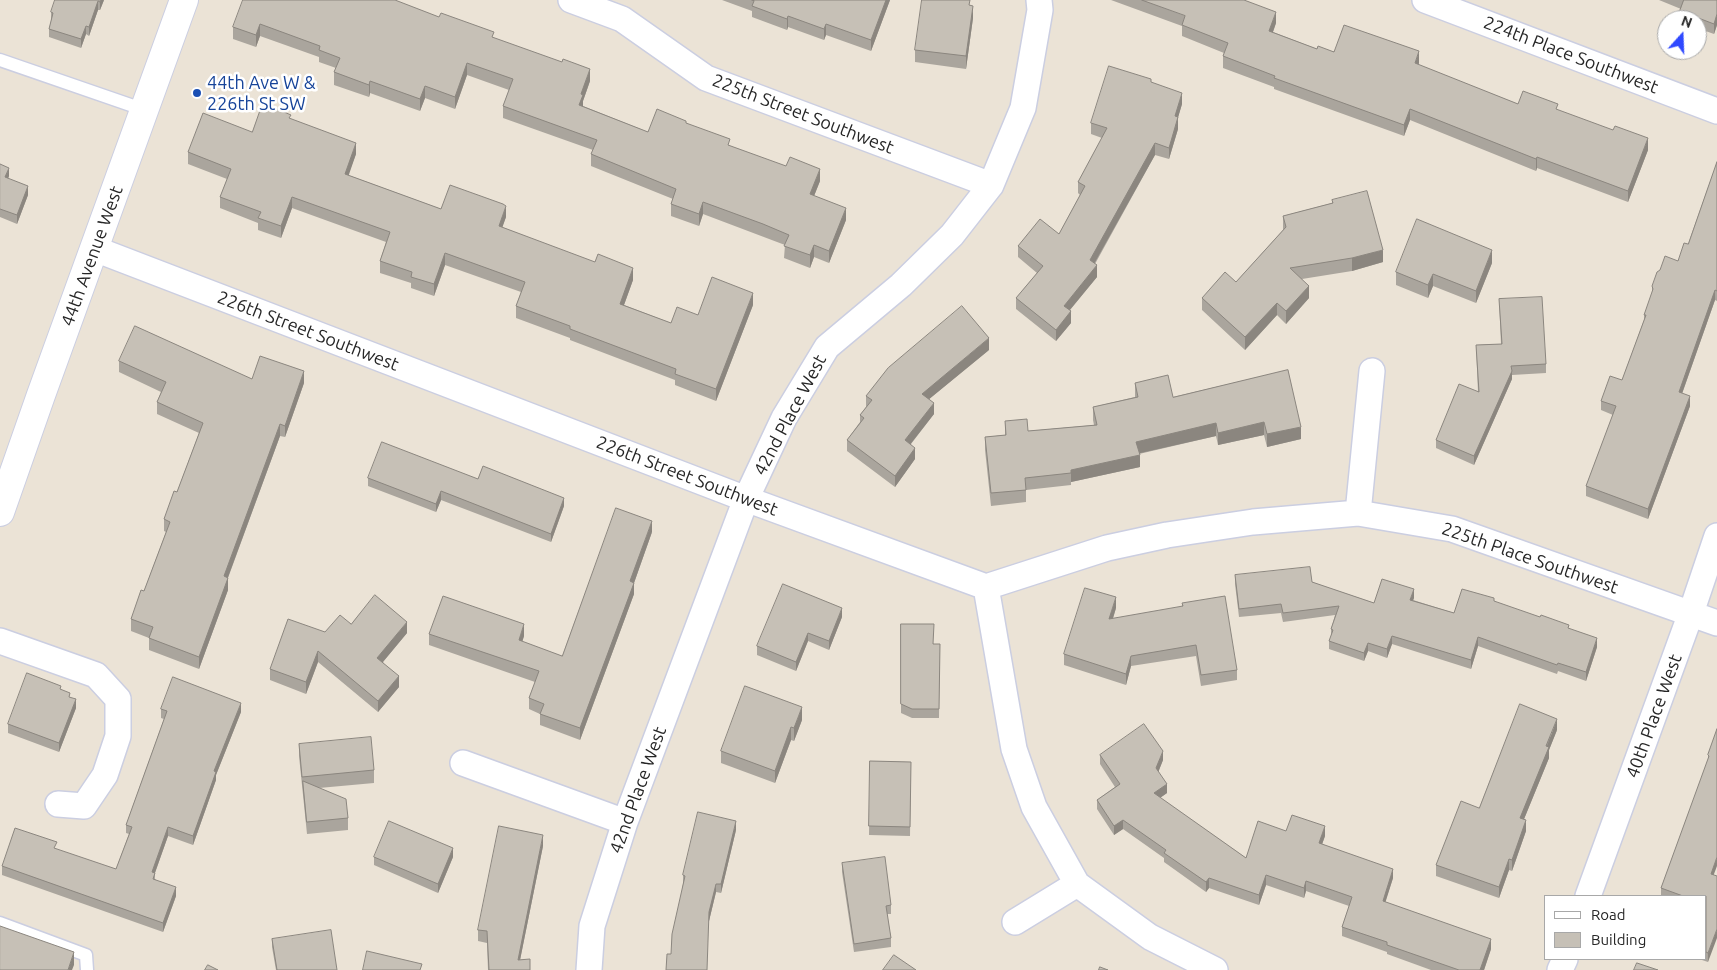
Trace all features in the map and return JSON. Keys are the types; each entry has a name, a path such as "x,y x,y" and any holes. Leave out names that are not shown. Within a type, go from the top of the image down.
{"main road":[{"name":"44th Avenue West","path":"0,512 184,0"}],"street":[{"name":"225th Street Southwest","path":"571,0 622,19 706,78 991,185"},
{"name":"42nd Place West","path":"589,970 592,926 625,822 746,499 784,418 827,347 901,285 952,235 991,185 1023,108 1040,10 1039,0"},
{"name":"224th Place Southwest","path":"1425,0 1717,111"},
{"name":"226th Street Southwest","path":"95,249 746,499 986,587"},
{"path":"1358,513 1372,371"},
{"name":"225th Place Southwest","path":"986,587 1107,548 1167,536 1253,522 1358,513 1452,529 1717,623"},
{"name":"40th Place West","path":"1588,895 1717,536"},
{"path":"986,587 1014,749 1034,807 1077,884 1150,937 1215,970"},
{"path":"0,641 96,675 118,699 118,736 106,775 84,806 58,804"},
{"path":"462,763 625,822"},
{"path":"1015,922 1077,884"}],"lane":[{"path":"0,60 145,110"},
{"path":"0,922 86,955 87,970"}],"building":[{"path":"55,0 101,0 100,2 98,1 89,27 86,26 81,39 49,29"},
{"path":"243,0 395,0 439,17 441,13 494,32 492,37 562,62 563,59 590,69 579,105 648,132 657,109 686,121 686,123 730,139 728,145 786,166 790,157 820,169 810,194 846,208 829,251 814,245 810,255 784,246 789,235 763,224 703,202 699,214 671,204 676,189 591,154 597,140 503,106 513,79 467,63 455,97 425,86 420,99 370,81 369,85 334,72 340,58 319,50 320,46 260,24 256,35 233,27"},
{"path":"752,0 886,0 871,40 826,24 824,29 788,16 787,19 752,6 754,1"},
{"path":"922,0 970,0 969,5 973,6 966,56 915,50"},
{"path":"1142,0 1244,0 1276,12 1269,31 1317,49 1318,46 1334,52 1344,25 1419,51 1415,63 1518,104 1523,91 1558,104 1556,109 1613,130 1615,126 1648,138 1628,191 1537,157 1536,159 1410,109 1404,125 1274,78 1275,76 1223,56 1228,43 1182,25 1185,16"},
{"path":"1684,0 1717,0 1717,14 1714,24 1707,21 1707,10 1680,10"},
{"path":"1109,66 1151,79 1151,82 1182,93 1175,116 1178,117 1169,148 1155,143 1090,260 1097,265 1064,306 1071,311 1056,330 1016,298 1043,266 1018,246 1040,219 1059,234 1085,186 1078,182 1107,128 1091,123"},
{"path":"263,103 291,115 289,118 356,143 345,174 441,209 450,185 506,206 499,226 595,262 598,254 633,268 620,304 671,323 677,307 698,315 712,277 753,293 716,389 675,374 676,369 570,329 570,326 516,306 525,282 445,253 434,284 411,277 412,272 380,261 390,232 292,197 281,226 258,218 261,212 220,197 231,169 188,152 203,113 252,132"},
{"path":"1717,162 1717,291 1715,290 1679,392 1690,396 1648,509 1586,486 1616,406 1601,401 1610,376 1622,380 1646,315 1644,315 1657,272 1660,270 1665,256 1678,261 1684,243 1688,244"},
{"path":"0,164 9,168 5,177 28,186 17,215 0,209"},
{"path":"1367,191 1383,250 1352,258 1290,268 1309,286 1286,311 1277,303 1245,337 1202,298 1225,272 1236,282 1286,227 1283,216 1333,203 1332,200"},
{"path":"1417,219 1492,250 1476,291 1433,274 1428,285 1396,272"},
{"path":"1542,297 1546,364 1511,366 1512,371 1474,456 1436,440 1459,384 1479,392 1476,345 1502,344 1499,299"},
{"path":"962,306 989,338 922,394 934,403 905,440 915,448 895,476 847,440 864,418 860,415 872,400 866,396 888,368"},
{"path":"135,326 252,379 260,356 304,371 285,426 280,424 224,576 228,578 199,657 149,638 153,627 131,619 141,590 144,591 170,522 164,519 174,491 177,492 203,423 157,402 166,382 119,361"},
{"path":"1288,370 1301,427 1267,434 1264,422 1218,433 1216,423 1136,442 1140,455 1071,470 1071,473 1025,478 1026,490 991,493 985,437 1006,435 1005,421 1027,419 1028,431 1097,425 1093,407 1138,397 1135,383 1168,375 1173,397"},
{"path":"382,442 478,479 483,466 564,498 551,534 441,491 436,504 368,478"},
{"path":"616,508 652,521 630,581 634,583 580,728 540,714 544,704 529,698 539,671 429,634 443,596 524,624 519,640 562,656"},
{"path":"1310,567 1312,582 1374,603 1382,579 1414,589 1410,600 1454,613 1462,589 1494,598 1494,601 1569,625 1568,628 1597,638 1586,672 1558,663 1557,665 1478,637 1471,660 1392,636 1387,649 1368,643 1364,653 1329,641 1339,606 1283,613 1281,604 1239,609 1235,575"},
{"path":"783,584 842,608 829,641 808,633 796,662 757,646"},
{"path":"1085,588 1116,597 1109,619 1183,606 1182,603 1225,596 1237,670 1201,675 1196,645 1131,656 1126,674 1064,654"},
{"path":"375,595 407,622 377,658 399,676 378,701 318,651 306,682 270,669 288,619 325,632 340,615 351,624"},
{"path":"901,624 934,624 933,644 940,644 939,709 912,709 901,704"},
{"path":"27,673 61,686 60,689 70,693 69,697 76,699 59,743 8,724"},
{"path":"173,677 241,703 214,771 216,772 193,836 168,827 152,872 155,873 153,879 176,887 163,923 2,866 15,828 57,842 54,848 116,869 132,827 126,825 167,711 161,709"},
{"path":"745,686 802,707 794,728 791,727 775,771 721,751"},
{"path":"1520,704 1557,719 1546,746 1549,747 1520,818 1526,820 1512,860 1509,859 1499,887 1436,865 1461,801 1479,808"},
{"path":"1144,724 1163,751 1156,768 1167,784 1154,793 1246,858 1258,821 1286,831 1292,815 1325,826 1319,843 1393,869 1383,901 1491,939 1480,970 1459,970 1342,927 1352,897 1306,881 1304,888 1266,875 1259,895 1209,878 1206,882 1164,853 1166,850 1123,820 1114,826 1097,800 1120,784 1100,755"},
{"path":"1717,729 1717,857 1711,874 1717,876 1717,929 1708,953 1707,895 1680,895 1661,888"},
{"path":"371,737 374,770 302,777 299,744"},
{"path":"870,761 911,762 910,827 869,826"},
{"path":"303,781 346,799 348,818 307,822"},
{"path":"698,812 736,821 721,884 716,884 709,912 707,970 666,970 667,954 671,954 672,934 685,876 683,875"},
{"path":"389,821 453,848 438,884 374,857"},
{"path":"499,826 543,835 518,960 530,959 530,970 489,970 487,931 478,930"},
{"path":"885,857 891,905 886,906 891,938 854,944 842,863"},
{"path":"0,926 74,952 68,970 0,970"},
{"path":"331,930 337,970 277,970 272,939"},
{"path":"367,951 422,964 420,970 363,970"},
{"path":"894,955 916,970 883,970"},
{"path":"1637,963 1658,970 1634,970"},
{"path":"208,965 218,970 205,970"}],"place":[{"name":"44th Ave W & 226th St SW","path":"197,93"}]}
